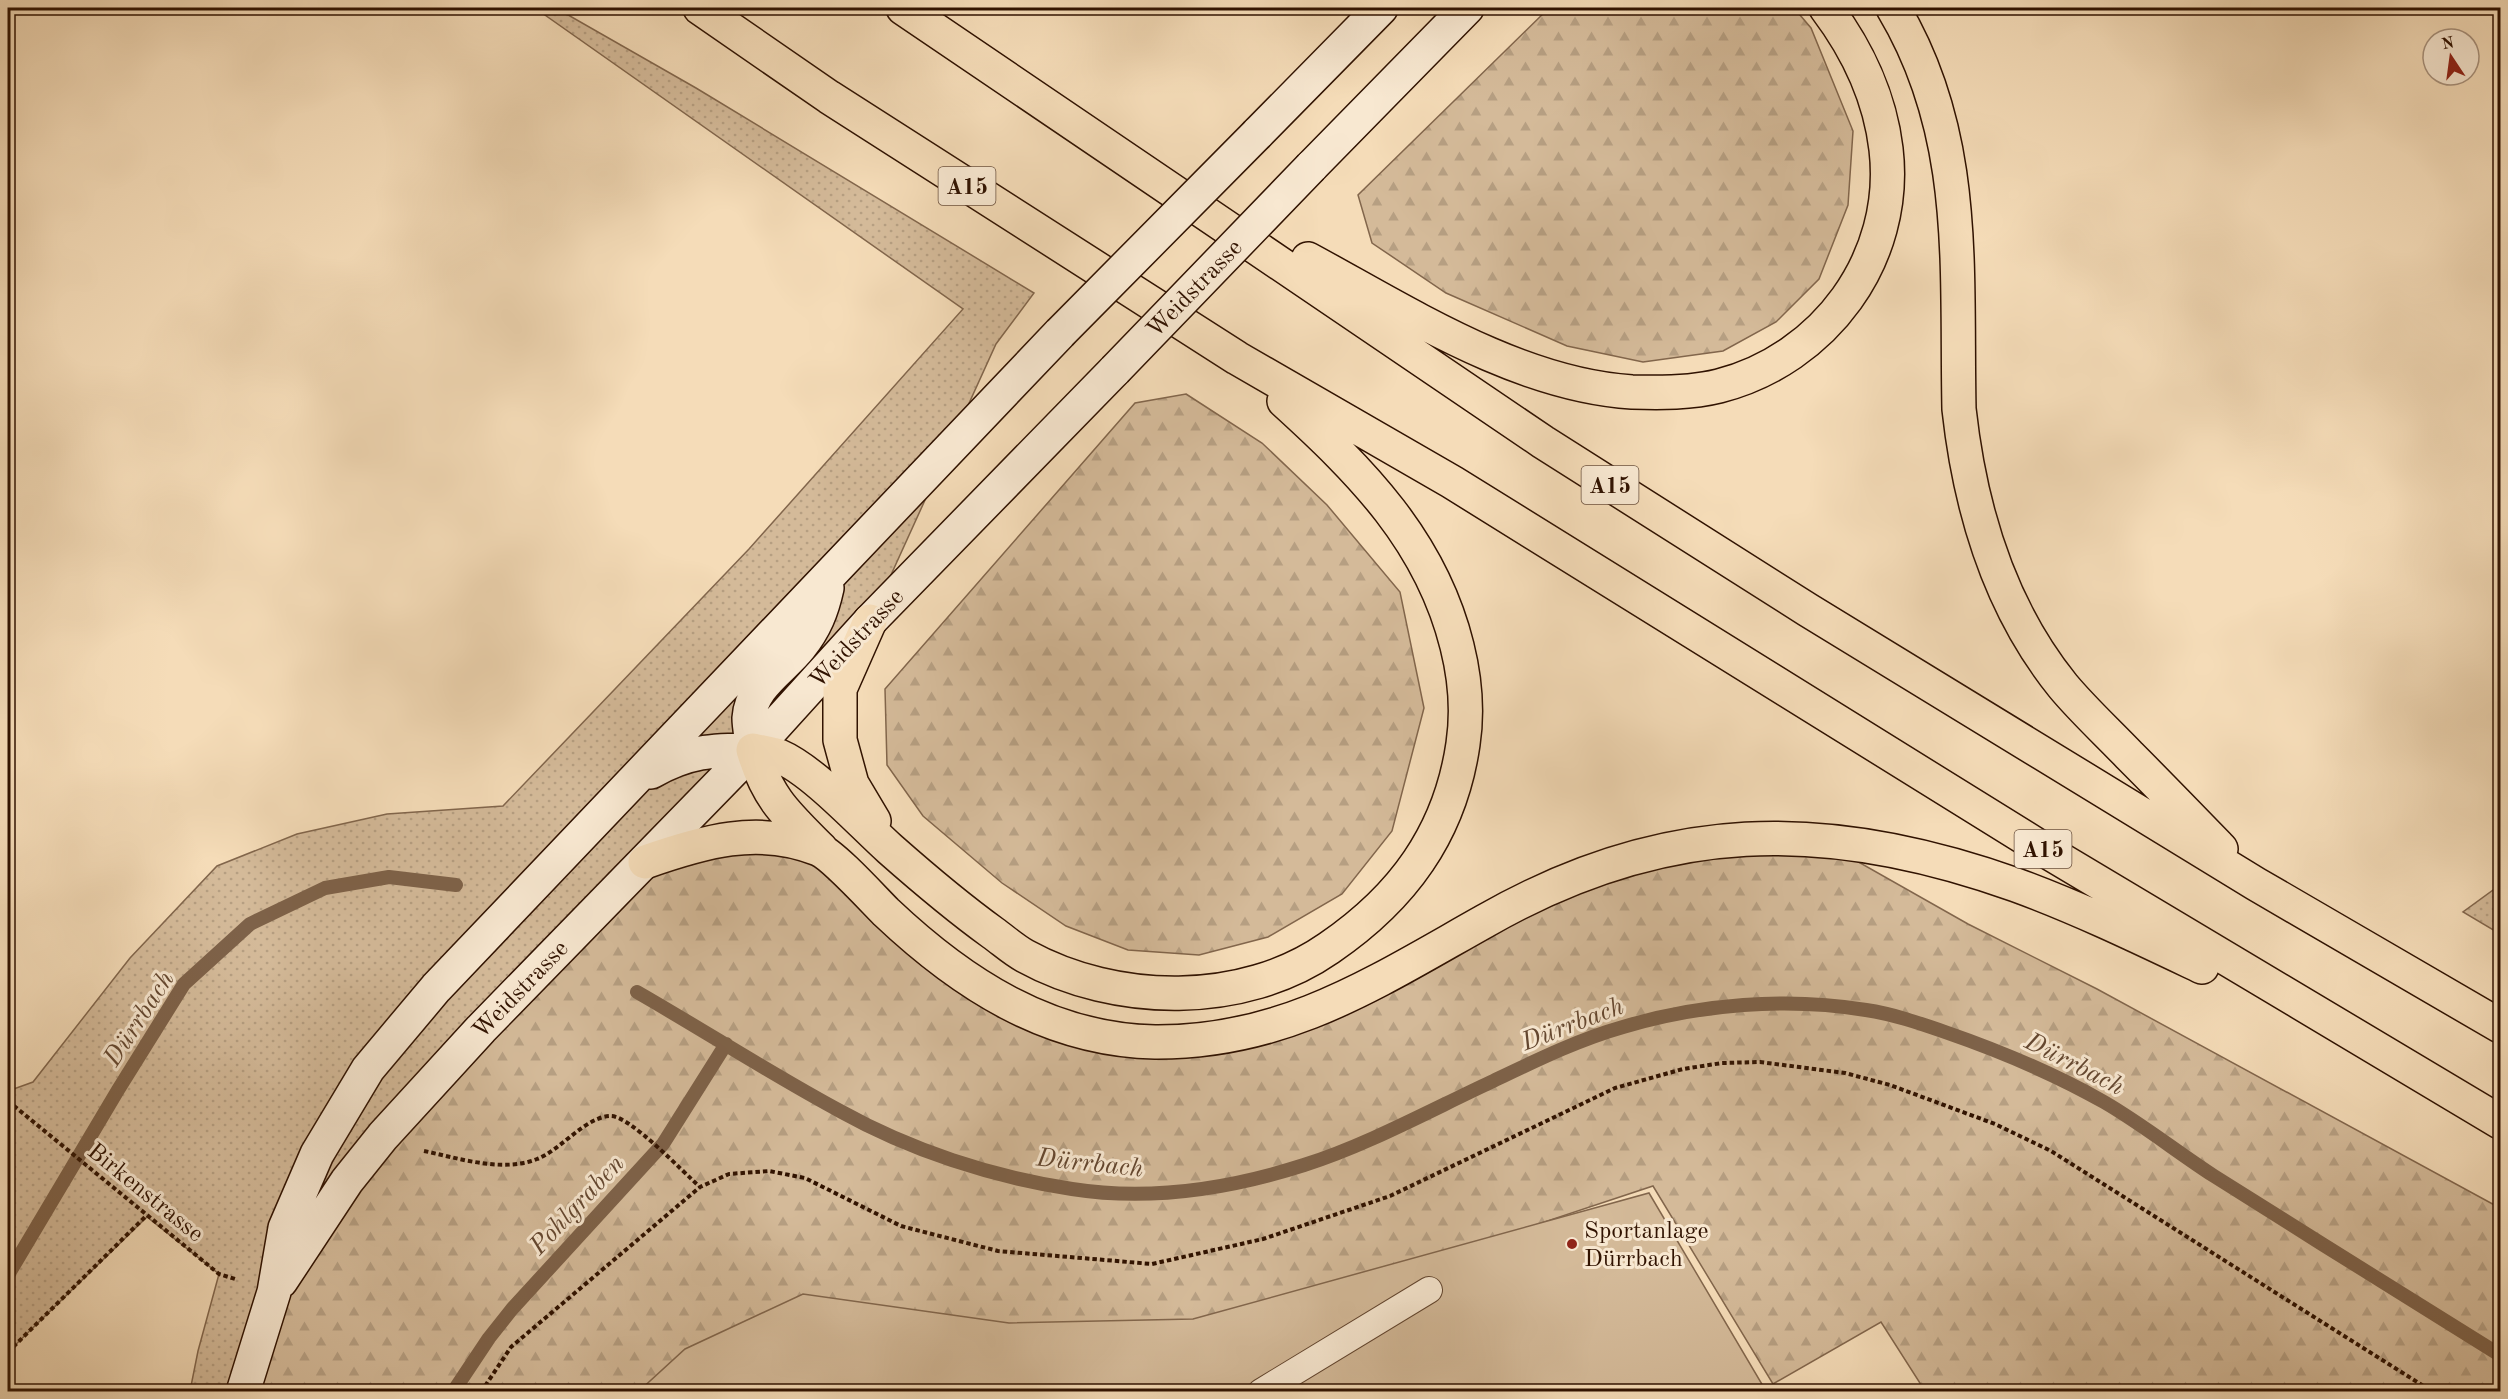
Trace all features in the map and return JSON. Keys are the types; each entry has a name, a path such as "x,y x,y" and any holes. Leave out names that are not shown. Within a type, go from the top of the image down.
{"highway":[{"name":"A15","path":"700,8 829,97 1237,358 1452,482 1817,710 2350,1035 2500,1122"},
{"name":"A15","path":"903,8 1543,442 1808,610 2256,884 2500,1026"},
{"path":"1159,180 1438,329 1528,368 1564,381 1630,392 1682,392 1718,386 1738,380 1782,360 1821,331 1833,319 1859,281 1877,240 1883,219 1887,185 1887,150 1883,128 1866,75 1837,22 1826,8"},
{"path":"1893,8 1926,74 1947,147 1956,225 1959,409 1962,439 1978,519 1992,560 2025,630 2063,685 2256,884"},
{"path":"753,750 778,756 809,775 956,906 1024,956 1100,984 1139,991 1168,993 1206,992 1239,987 1296,966 1324,952 1351,934 1389,901 1408,877 1435,835 1447,808 1460,764 1464,740 1464,683 1461,664 1446,609 1423,559 1378,495 1315,429 1237,358"},
{"path":"870,621 840,689 840,740 852,784 892,850"},
{"path":"753,750 762,779 781,808 922,946 962,977 993,995 1052,1022 1116,1038 1149,1042 1201,1041 1269,1028 1342,999 1498,913 1581,874 1620,861 1666,850 1714,841 1766,837 1866,844 1916,855 2017,886 2101,920 2350,1035"},
{"path":"645,862 710,841 735,837 781,839 822,850"}],"main road":[{"name":"Weidstrasse","path":"243,1392 274,1292 285,1228 317,1154 368,1070 436,988 1060,333 1381,8"},
{"name":"Weidstrasse","path":"274,1292 347,1181 383,1136 481,1029 753,750 870,621 1467,8"},
{"path":"635,780 671,760 711,750 753,750 749,717 756,697 771,675 800,647 822,613 828,579"}],"lane":[{"path":"1261,1392 1429,1290"}],"path":[{"path":"481,1392 511,1347 700,1187 729,1174 769,1171 805,1178 901,1226 998,1251 1152,1264 1263,1239 1390,1196 1580,1103 1646,1077 1722,1063 1760,1062 1845,1072 1941,1102 1995,1124 2051,1151 2433,1392"},
{"name":"Birkenstrasse","path":"8,1101 38,1128 219,1274 274,1292"},
{"path":"383,1136 416,1149 504,1165 535,1160 552,1152 595,1119 612,1116 628,1122 700,1187"},
{"path":"8,1352 146,1216"}],"green space":[{"path":"535,8 556,8 696,88 1034,293 996,344 870,621 753,750 243,1391 190,1391 198,1351 219,1274 147,1217 8,1352 8,1091 33,1082 130,958 217,866 297,834 387,814 503,806 749,549 963,309"},
{"path":"1549,8 1794,8 1811,28 1853,131 1848,205 1819,279 1776,322 1723,351 1643,362 1567,346 1446,293 1372,243 1358,195"},
{"path":"1186,394 1262,443 1327,505 1400,592 1424,708 1392,831 1342,894 1268,937 1199,955 1128,950 1066,926 1002,883 923,816 887,765 885,689 1135,403"},
{"path":"781,839 1052,1022 1233,1036 1581,874 1818,839 1968,924 2097,989 2500,1208 2500,1391 1925,1391 1881,1322 1773,1384 1653,1186 1475,1245 1171,1340 653,1391 243,1392 274,1292 347,1181 645,862"},
{"path":"2500,885 2500,934 2463,912"},
{"name":"Sportanlage Dürrbach","path":"1649,1193 1766,1391 638,1392 685,1349 803,1294 1009,1323 1193,1319"}],"waterway":[{"name":"Dürrbach","path":"8,1275 184,984 250,924 325,888 389,877 456,885"},
{"name":"Dürrbach","path":"637,992 814,1097 867,1125 923,1150 982,1169 1042,1184 1130,1194 1218,1186 1247,1181 1304,1165 1374,1138 1572,1045 1606,1032 1652,1019 1712,1008 1774,1004 1836,1006 1876,1012 1896,1016 1966,1039 2046,1072 2104,1102 2214,1176 2500,1355"},
{"name":"Pohlgraben","path":"453,1392 489,1338 512,1309 663,1144 726,1044"}],"place":[{"name":"Sportanlage Dürrbach","path":"1572,1244"}]}
